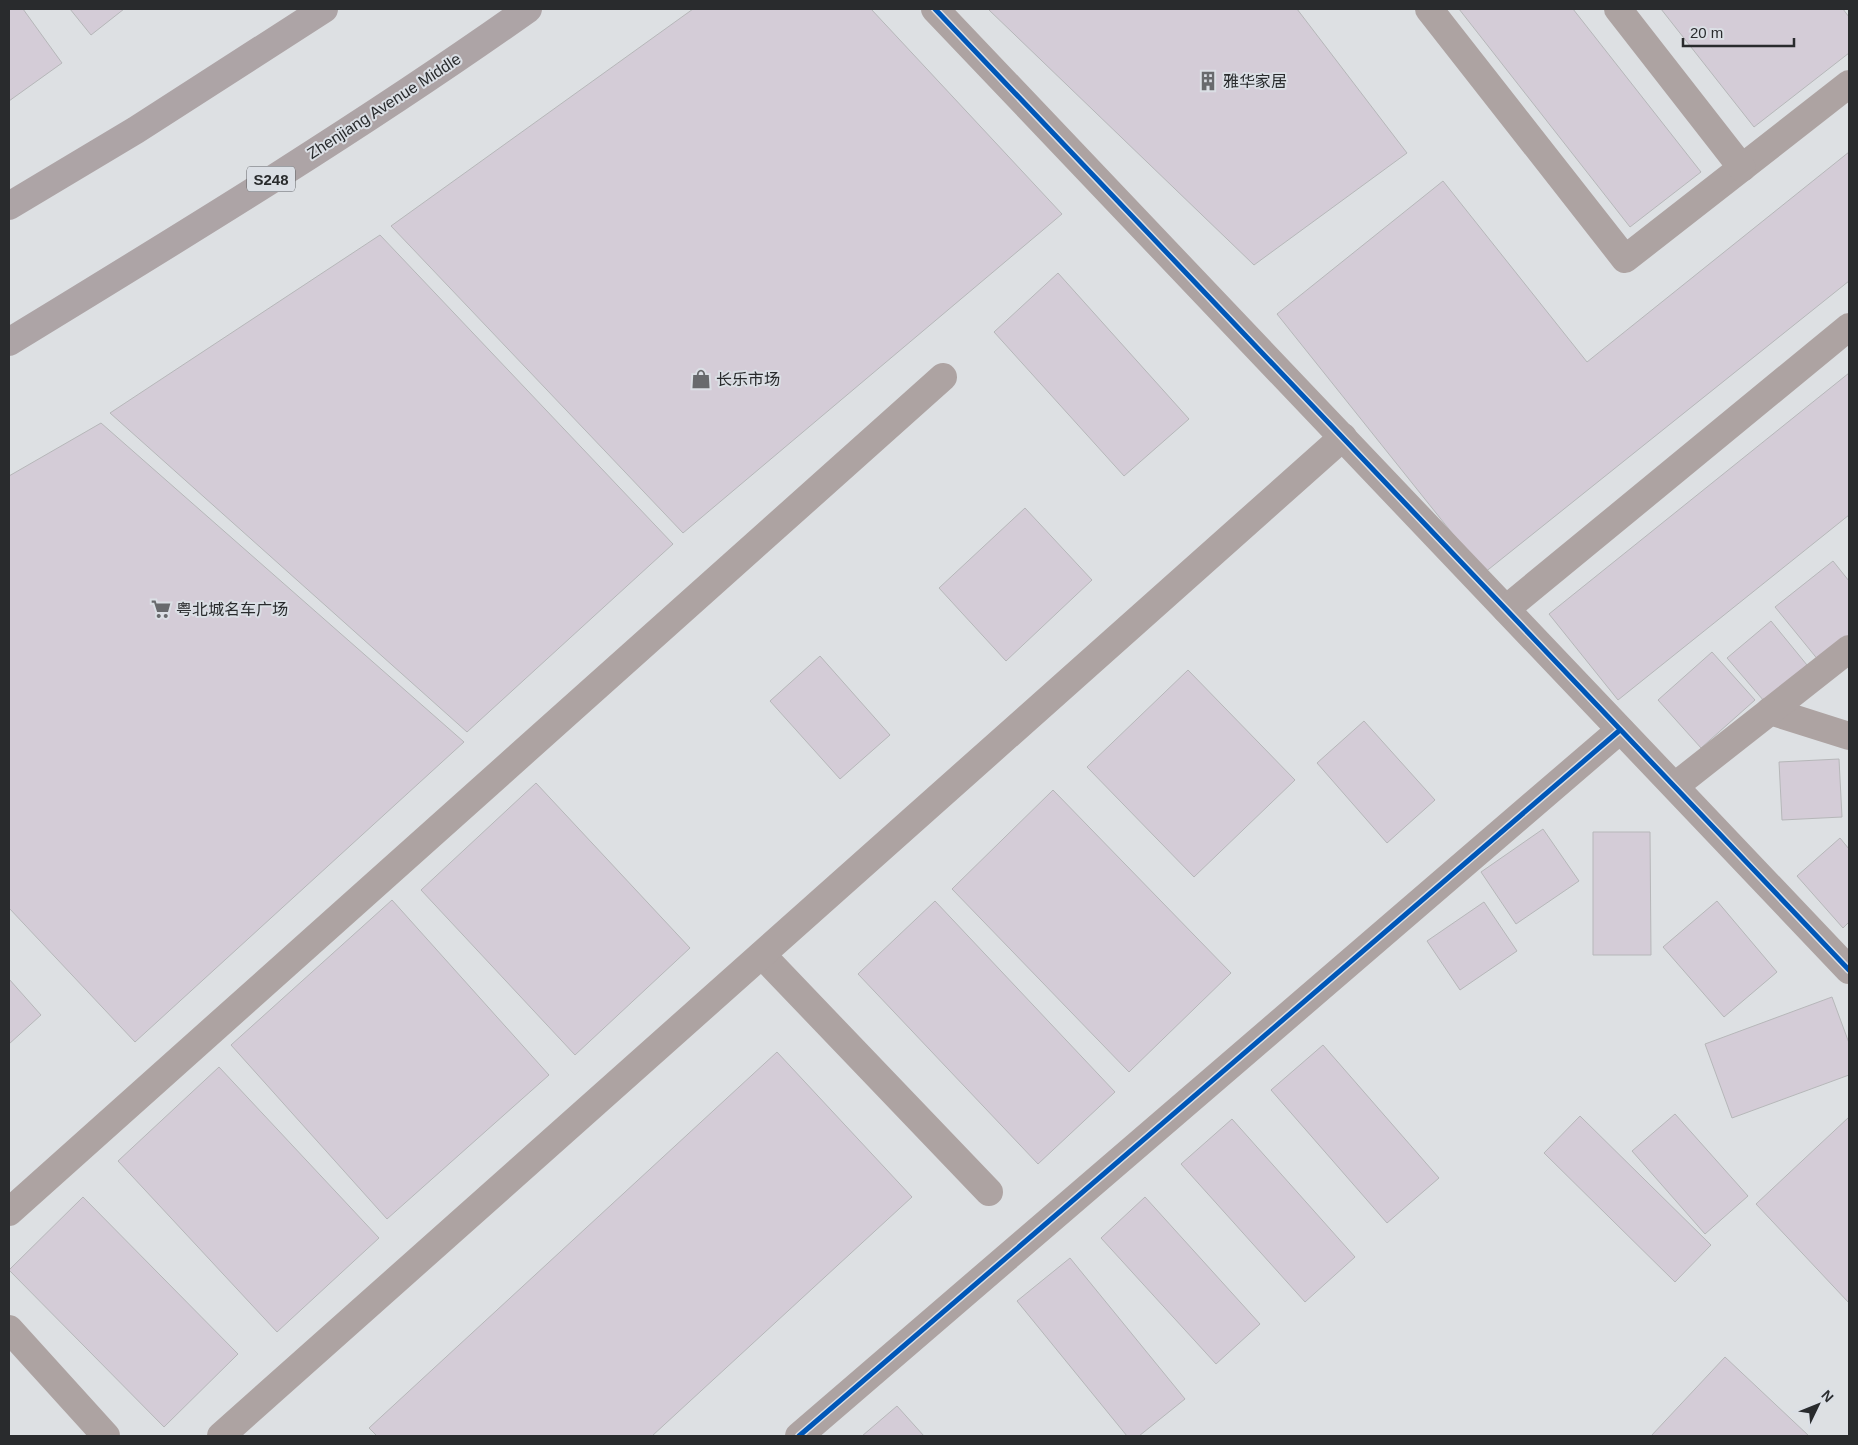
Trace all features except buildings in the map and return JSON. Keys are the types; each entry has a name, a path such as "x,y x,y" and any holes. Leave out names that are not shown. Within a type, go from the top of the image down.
{"main road":[{"path":"9,206 136,130 324,9"},
{"name":"Zhenjiang Avenue Middle","path":"9,342 216,215 472,48 528,9"}],"street":[{"path":"934,9 1849,970"},
{"path":"1429,9 1625,260 1849,84"},
{"path":"1618,9 1742,168"},
{"path":"1506,609 1849,327"},
{"path":"9,1212 943,376"},
{"path":"221,1436 1343,437"},
{"path":"1675,786 1849,648"},
{"path":"1770,711 1849,736"},
{"path":"800,1436 1620,730"},
{"path":"762,955 989,1192"},
{"path":"9,1329 106,1436"}],"cycle path":[{"path":"935,9 1849,970"},
{"path":"799,1436 1620,730"}],"place":[{"name":"雅华家居","path":"1208,81"},
{"name":"长乐市场","path":"701,379"},
{"name":"粤北城名车广场","path":"161,609"}]}
